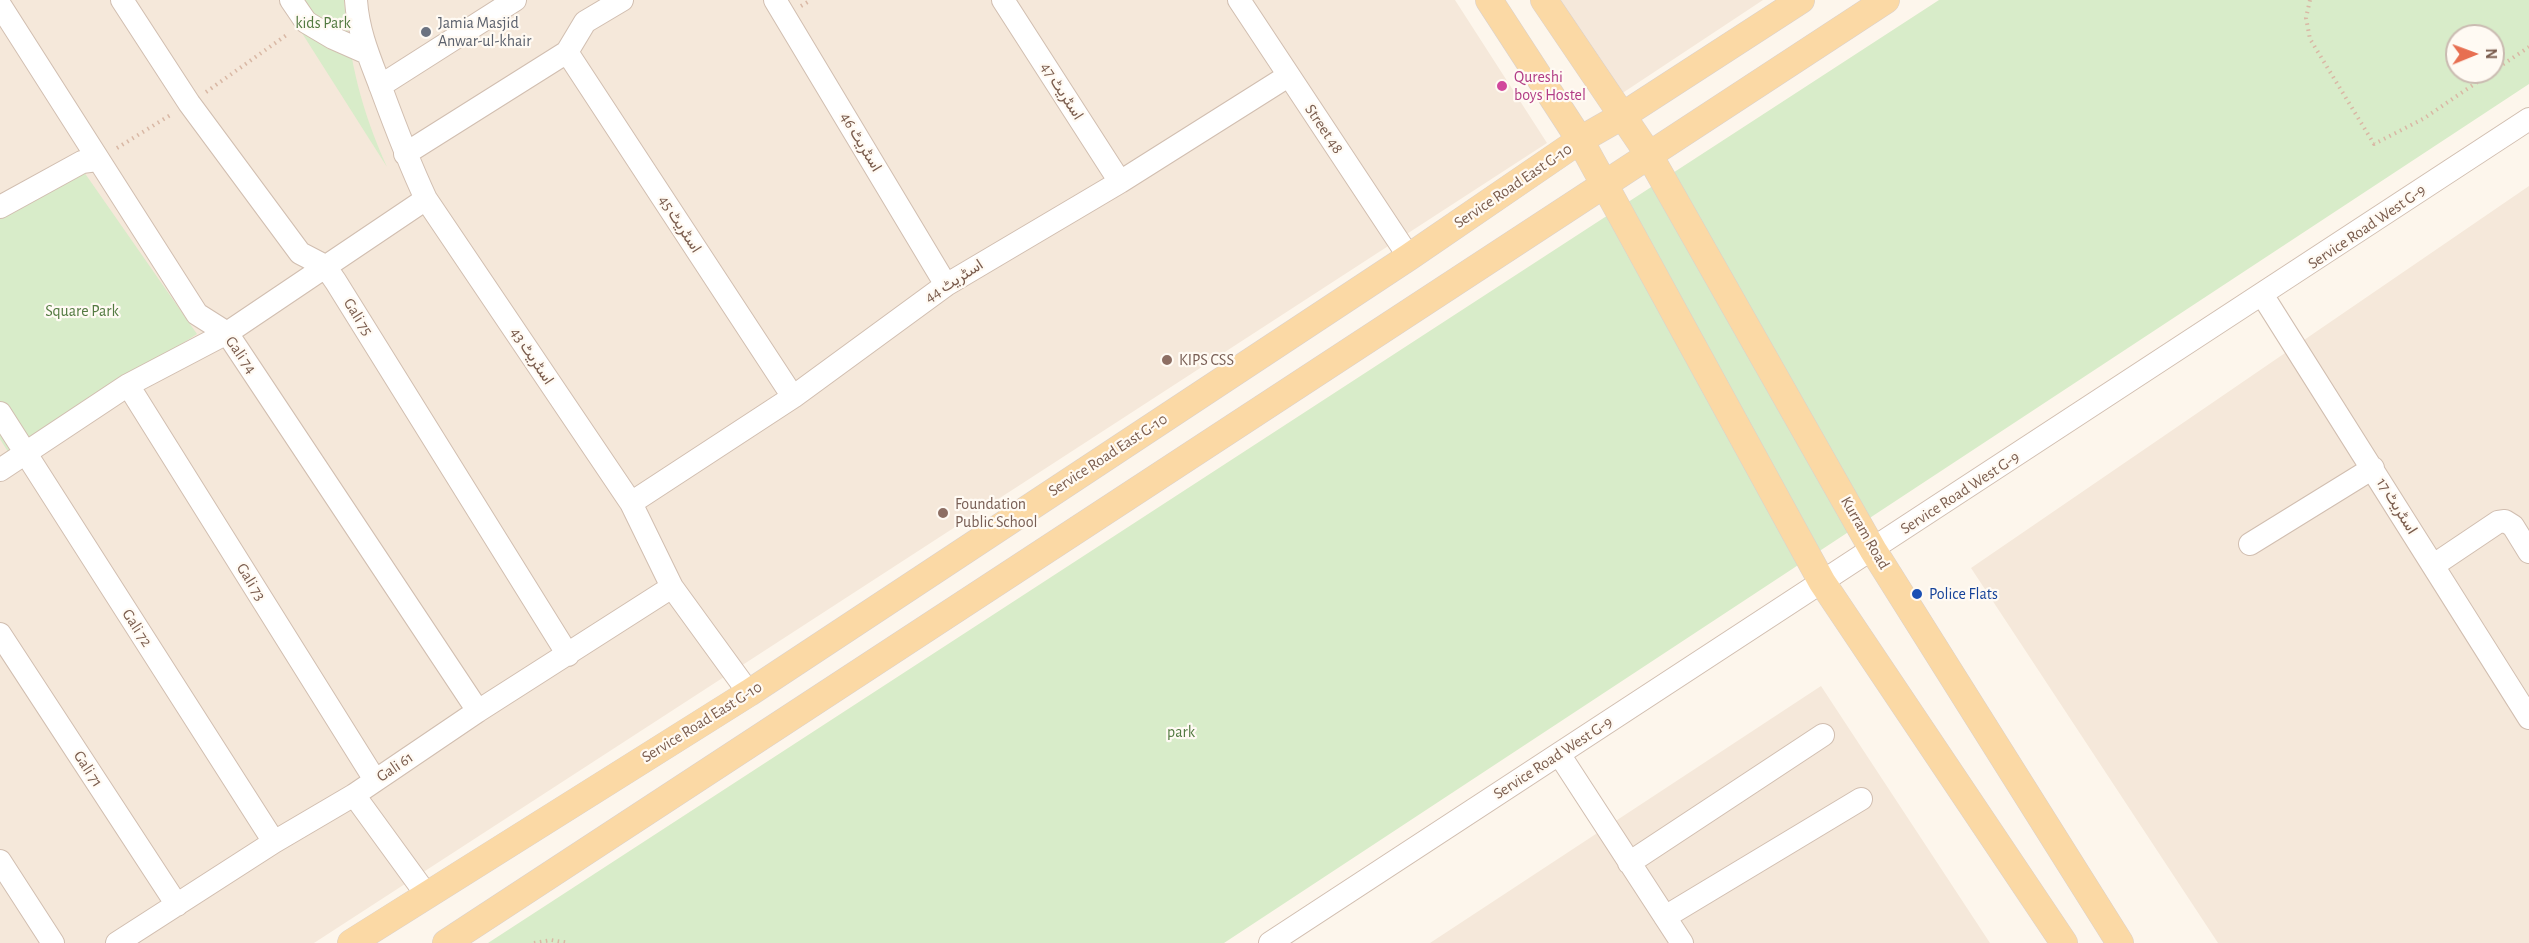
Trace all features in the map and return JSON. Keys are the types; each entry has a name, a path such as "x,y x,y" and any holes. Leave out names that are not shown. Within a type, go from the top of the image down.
{"main road":[{"path":"1489,0 1580,140 1822,582 2064,943"},
{"name":"Kurram Road","path":"1545,0 1649,155 1874,550 2120,943"},
{"name":"Service Road East G-10","path":"351,943 748,693 1408,257 1580,140 1622,116 1801,0"},
{"path":"446,943 1886,0"}],"street":[{"name":"Gali 75","path":"122,0 189,103 300,253 325,266 568,655"},
{"path":"291,0 306,22 333,38 367,53"},
{"name":"اسٹریٹ 43","path":"356,0 357,20 367,53 405,154 426,200 631,503 672,587 748,693"},
{"path":"380,86 515,0"},
{"path":"405,154 567,52 585,22 622,0"},
{"name":"اسٹریٹ 46","path":"775,0 946,285"},
{"name":"اسٹریٹ 47","path":"1003,0 1120,182"},
{"name":"Street 48","path":"1239,0 1408,257"},
{"name":"Gali 74","path":"0,5 197,314 227,333 478,711"},
{"name":"اسٹریٹ 45","path":"567,52 793,397"},
{"name":"اسٹریٹ 44","path":"631,503 793,397 946,285 1120,182 1288,76"},
{"name":"Service Road West G-9","path":"1270,943 2263,296 2529,119"},
{"path":"0,207 82,162 97,160"},
{"path":"0,470 128,385 227,333 426,200"},
{"name":"اسٹریٹ 17","path":"2263,296 2529,718"},
{"name":"Gali 73","path":"128,385 375,780"},
{"name":"Gali 72","path":"0,413 274,843"},
{"path":"2250,544 2373,468"},
{"path":"2434,566 2498,522 2505,521 2513,526 2529,552"},
{"name":"Gali 61","path":"117,943 354,795 478,711 672,587"},
{"name":"Gali 71","path":"0,634 177,905"},
{"path":"1629,863 1822,735"},
{"path":"1559,754 1682,943"},
{"path":"354,795 426,894"},
{"path":"1665,917 1861,799"},
{"path":"0,861 53,943"}],"path":[{"path":"2310,0 2306,18 2310,39 2374,144 2423,119 2474,84"},
{"path":"2505,63 2529,47"},
{"path":"534,943 551,940 569,943"}],"shaded area":[{"path":"0,0 1455,0 1547,143 314,943 0,943"},
{"path":"1560,0 1763,0 1621,94"},
{"path":"2529,186 2529,943 2218,943 1971,568"},
{"path":"1821,686 1990,943 1430,943"}],"green space":[{"name":"kids Park","path":"281,0 344,0 358,85 370,125 387,167"},
{"name":"park","path":"1939,0 2529,0 2529,84 1224,943 488,943"},
{"name":"Square Park","path":"77,162 197,334 10,455 0,439 0,211"}],"place":[{"name":"Jamia Masjid Anwar-ul-khair","path":"426,32"},
{"name":"Qureshi boys Hostel","path":"1502,86"},
{"name":"KIPS CSS","path":"1167,360"},
{"name":"Foundation Public School","path":"943,513"},
{"name":"Police Flats","path":"1917,594"}]}
